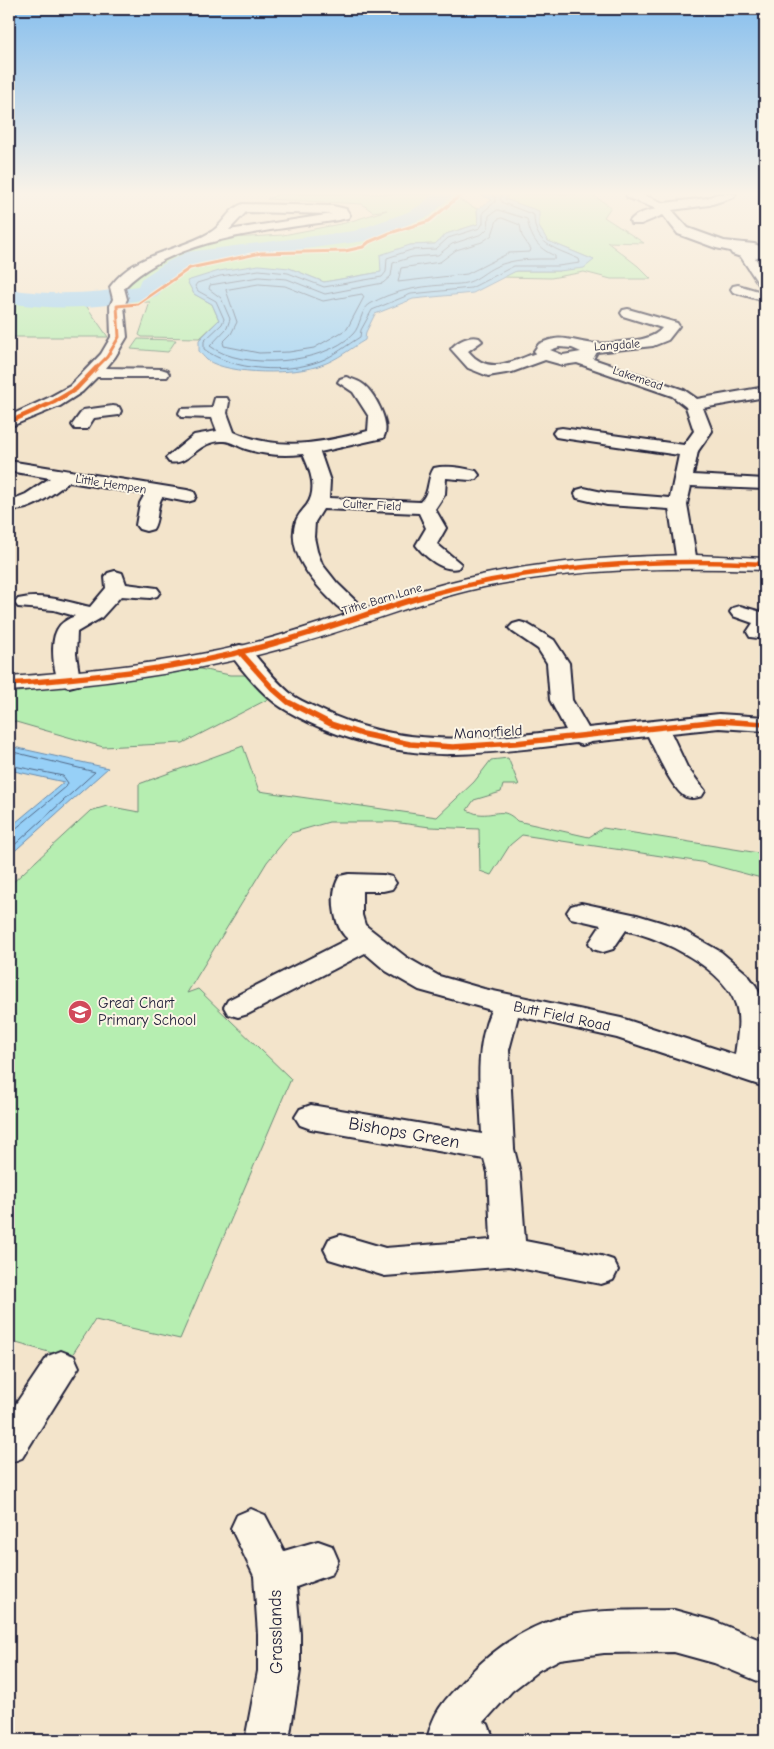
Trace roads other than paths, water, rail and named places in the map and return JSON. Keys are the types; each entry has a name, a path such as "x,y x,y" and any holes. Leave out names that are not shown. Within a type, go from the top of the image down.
{"street":[{"path":"9,422 54,402 76,389 107,357 119,337 118,293 130,276"},
{"path":"738,289 760,295 765,283"},
{"name":"Langdale","path":"492,371 546,355 561,360 583,353 648,343 663,337 679,326 628,313"},
{"path":"441,347 459,349 474,340"},
{"path":"459,349 463,357 472,363 508,379"},
{"name":"Lakemead","path":"583,353 666,388 694,405"},
{"path":"91,372 161,374"},
{"path":"182,435 200,439 228,435 250,444 272,449 309,447 386,434 359,386"},
{"path":"687,562 678,504 689,451 703,431 694,405 765,392"},
{"path":"54,402 85,419 113,411"},
{"path":"187,413 220,408 228,435"},
{"path":"562,433 582,432 689,451"},
{"path":"175,458 200,439"},
{"path":"309,447 322,483 318,503 306,520 305,537 313,565 329,587 362,617"},
{"name":"Little Hempen","path":"9,466 188,496"},
{"path":"451,564 426,545 436,528 425,508 436,497 439,487 437,477 440,472 470,475"},
{"name":"Little Hempen","path":"16,505 33,498 65,476"},
{"path":"682,480 765,484"},
{"name":"Little Hempen","path":"146,525 149,503 156,491"},
{"path":"584,494 606,504 678,504"},
{"name":"Culter Field","path":"318,503 425,508"},
{"name":"Tithe Barn Lane","path":"9,684 69,680 154,669 240,652 482,582 518,575 590,565 687,562 765,564"},
{"path":"69,680 66,665 65,637 68,629 94,614 116,583 150,592"},
{"path":"22,603 54,604 94,614"},
{"path":"740,612 765,620 758,632"},
{"path":"520,628 546,645 558,663 561,700 582,738"},
{"name":"Manorfield","path":"240,652 288,702 331,724 362,734 410,744 453,747 582,738 719,721 765,724"},
{"path":"657,729 676,769 693,791"},
{"name":"Butt Field Road","path":"382,883 348,882 348,915 351,925 367,941 396,964 429,983 508,1005 621,1028 757,1073"},
{"path":"581,912 610,932 656,929 689,944 724,969 738,982 751,1006 757,1073"},
{"path":"238,1007 367,941"},
{"path":"508,1005 500,1024 494,1050 498,1148 504,1173 509,1252"},
{"name":"Bishops Green","path":"311,1117 498,1148"},
{"path":"342,1249 385,1262 509,1252 600,1270"},
{"path":"9,1446 62,1367"},
{"name":"Grasslands","path":"252,1528 274,1574 279,1634 278,1670 267,1740"},
{"path":"274,1574 318,1560"},
{"path":"458,1735 497,1676 524,1655 557,1639 604,1632 674,1631 714,1642 765,1663"}],"water":[{"path":"204,276 308,276 324,282 360,276 507,276 473,293 413,299 375,314 366,332 365,340 333,360 310,368 280,372 231,369 207,360 199,351 199,340 219,320 212,304 194,294 187,281"},
{"path":"9,746 108,768 9,856 9,828 64,782 9,770"}],"waterway":[{"path":"9,296 62,301 115,297 150,291 149,284 162,276"}],"place":[{"name":"Great Chart Primary School","path":"80,1012"}]}
